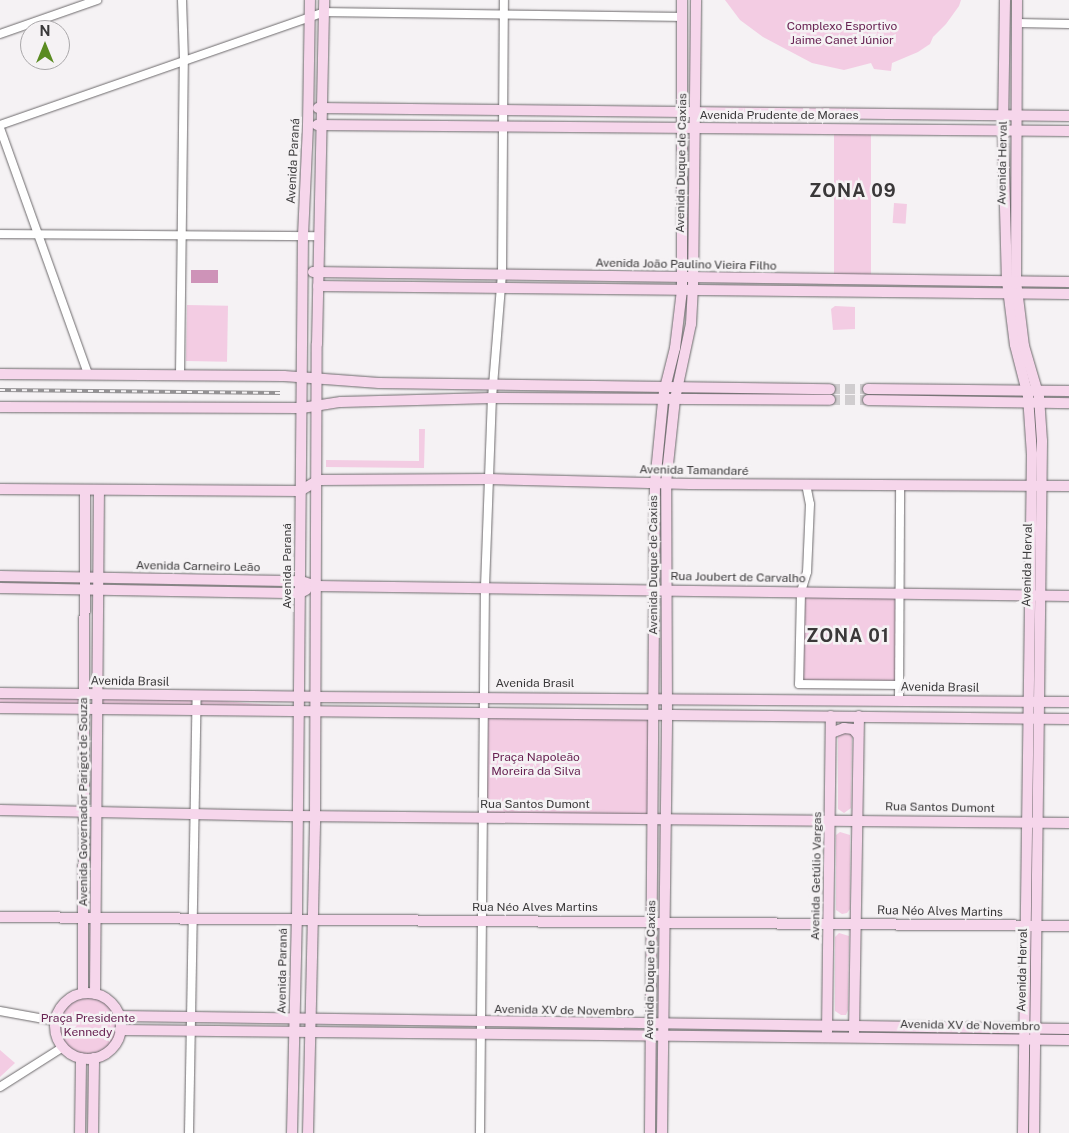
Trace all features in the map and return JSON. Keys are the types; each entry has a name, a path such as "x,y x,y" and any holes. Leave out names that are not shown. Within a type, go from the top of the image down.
{"main road":[{"name":"Avenida Paraná","path":"294,1130 298,697 301,581 300,491 304,328 302,272 309,108 310,0"},
{"path":"308,1133 314,918 318,480 317,344 324,0"},
{"name":"Avenida Duque de Caxias","path":"650,1133 655,483 663,399 675,348 682,290 682,0"},
{"name":"Avenida Duque de Caxias","path":"662,1133 664,883 668,714 666,483 675,399 691,324 694,290 696,0"},
{"name":"Avenida Herval","path":"1011,281 1018,0"},
{"name":"Avenida Herval","path":"1006,1 1003,131 1004,208 1013,294 1026,353 1038,390 1042,441 1031,542 1026,822 1025,979 1034,1102 1034,1133"},
{"path":"1005,52 1017,68"},
{"path":"309,63 323,82"},
{"name":"Avenida Prudente de Moraes","path":"309,108 1069,116"},
{"name":"Avenida Prudente de Moraes","path":"308,125 1069,131"},
{"path":"305,190 319,212"},
{"path":"1004,208 1014,198"},
{"name":"Avenida João Paulino Vieira Filho","path":"302,272 1069,282"},
{"name":"Avenida João Paulino Vieira Filho","path":"318,286 1069,294"},
{"name":"Avenida Herval","path":"1013,294 1015,344 1028,402 1032,454 1037,486 1040,560 1036,967 1024,1085 1023,1133"},
{"path":"675,348 691,324"},
{"path":"304,328 317,344"},
{"path":"1015,344 1026,353"},
{"path":"0,374 302,376 379,383 677,388 830,394 675,399 492,398 387,400 302,408 0,407"},
{"path":"1069,391 1026,390 868,395 1069,403"},
{"path":"660,423 670,441"},
{"path":"301,451 318,436"},
{"path":"1032,454 1042,441"},
{"name":"Avenida Tamandaré","path":"318,480 488,479 655,483 1069,486"},
{"path":"0,489 300,491 318,480"},
{"name":"Avenida Governador Parigot de Souza","path":"83,993 85,490"},
{"name":"Avenida Governador Parigot de Souza","path":"95,994 99,490"},
{"path":"654,547 666,523"},
{"path":"300,530 317,549"},
{"path":"1031,542 1040,560"},
{"name":"Avenida Carneiro Leão","path":"0,576 301,581 316,586"},
{"path":"14,576 14,588"},
{"name":"Rua Joubert de Carvalho","path":"316,586 667,589 1069,596"},
{"name":"Avenida Carneiro Leão","path":"0,588 300,593 316,586"},
{"path":"654,620 667,644"},
{"path":"299,639 316,623"},
{"path":"1029,654 1039,636"},
{"name":"Avenida Brasil","path":"0,693 1069,702"},
{"path":"0,708 1069,719"},
{"name":"Avenida Getúlio Vargas","path":"827,1037 832,716"},
{"path":"854,1037 859,716"},
{"path":"831,733 844,728 853,729 858,735"},
{"path":"298,758 315,734"},
{"path":"653,776 667,754"},
{"path":"1027,772 1038,754"},
{"name":"Rua Santos Dumont","path":"0,810 298,816 1069,822"},
{"path":"297,840 314,861"},
{"path":"652,864 664,883"},
{"path":"1026,868 1037,886"},
{"name":"Rua Néo Alves Martins","path":"0,917 314,918 1069,926"},
{"path":"650,981 664,962"},
{"path":"1025,979 1036,967"},
{"path":"296,992 313,970"},
{"path":"83,993 95,994 110,1002 119,1016 120,1030 118,1038 109,1050 94,1058 81,1058 62,1047 56,1034 55,1021 64,1002 83,993"},
{"name":"Avenida XV de Novembro","path":"119,1016 663,1025 854,1026 1030,1034 1069,1040"},
{"name":"Avenida XV de Novembro","path":"120,1030 650,1037 854,1037 1030,1034 1069,1029"},
{"path":"80,1133 81,1058"},
{"path":"93,1133 94,1058"},
{"path":"650,1065 662,1088"},
{"path":"1024,1085 1034,1102"}],"street":[{"path":"0,34 97,0"},
{"path":"180,376 180,234 184,60 182,0"},
{"path":"480,1133 485,588 492,385 502,288 504,0"},
{"path":"88,374 0,126 324,12 682,17"},
{"path":"1017,24 1069,24"},
{"path":"0,234 319,236"},
{"path":"806,484 810,504 807,572 801,592 799,684 899,685"},
{"path":"899,700 900,485"},
{"path":"189,1133 197,696"},
{"path":"0,1012 55,1021"},
{"path":"0,1087 62,1047"}],"green space":[{"name":"Complexo Esportivo Jaime Canet Júnior","path":"725,0 961,0 959,6 946,24 933,37 930,44 918,52 892,63 891,71 874,69 871,63 844,70 812,63 763,37 740,20"},
{"path":"834,129 871,129 871,280 834,280"},
{"path":"894,203 907,204 906,224 893,223"},
{"path":"187,305 228,306 227,362 186,361"},
{"path":"835,306 855,307 855,329 833,330 831,309"},
{"path":"419,429 425,429 424,468 326,467 326,460 419,461"},
{"path":"801,592 899,594 897,686 799,684"},
{"path":"0,696 84,697 84,706 0,705"},
{"path":"97,698 197,699 298,707 97,705"},
{"name":"Praça Napoleão Moreira da Silva","path":"483,713 654,713 654,817 483,817"},
{"path":"842,731 852,734 851,808 844,813 838,809 838,735"},
{"path":"840,832 850,835 850,909 847,913 842,914 836,910 836,835"},
{"path":"839,933 849,936 848,1010 846,1015 841,1015 835,1011 835,937"},
{"name":"Praça Presidente Kennedy","path":"88,993 101,996 111,1003 118,1013 121,1026 118,1039 111,1049 101,1056 88,1059 75,1056 65,1049 58,1039 55,1026 58,1013 65,1003 75,996"},
{"path":"0,1050 15,1063 0,1077"}],"shaded area":[{"path":"191,270 218,270 218,283 191,283"}],"tunnel":[{"path":"830,389 868,389"},
{"path":"830,400 868,400"}],"railway":[{"path":"0,390 280,393"}],"district":[{"name":"ZONA 09","path":"853,191"},
{"name":"ZONA 01","path":"848,636"}]}
